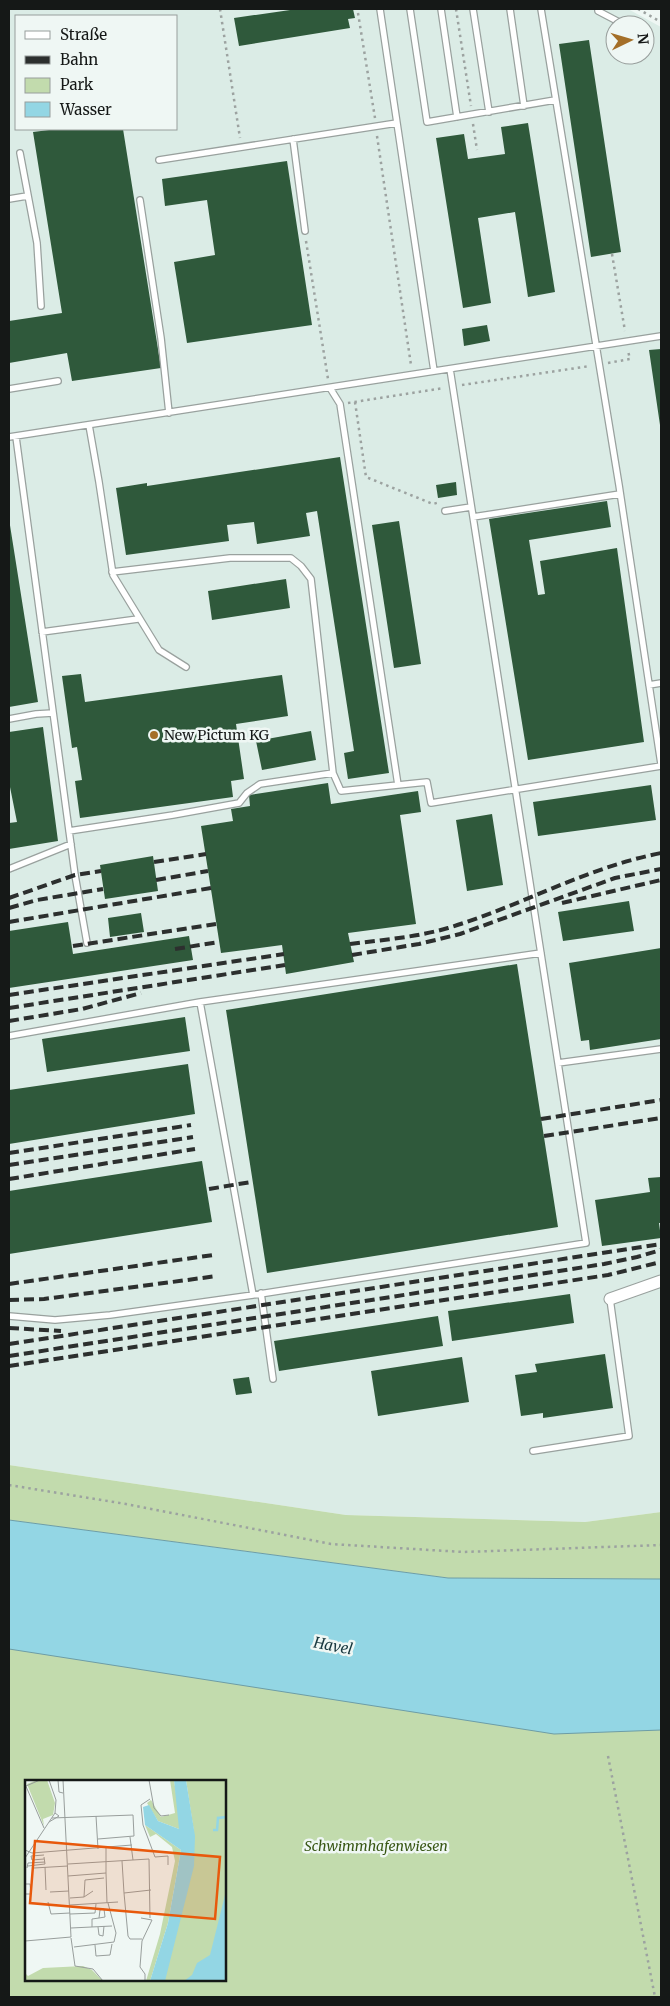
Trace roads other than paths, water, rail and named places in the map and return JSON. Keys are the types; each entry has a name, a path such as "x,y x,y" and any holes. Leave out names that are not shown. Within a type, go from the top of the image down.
{"street":[{"path":"610,1299 661,1281"}],"lane":[{"path":"380,9 434,372"},
{"path":"410,9 428,122 556,100"},
{"path":"441,9 457,118"},
{"path":"473,9 488,112"},
{"path":"510,9 524,106"},
{"path":"112,572 230,558 291,558 302,566 311,580 333,773 341,791 428,782 430,803 661,765 620,494 541,9"},
{"path":"159,160 397,123"},
{"path":"293,139 305,231"},
{"path":"20,153 37,243 41,306"},
{"path":"9,199 27,196"},
{"path":"140,200 161,338 169,413"},
{"path":"9,438 661,336"},
{"path":"9,1316 64,1319 110,1315 253,1295 586,1243 450,369"},
{"path":"9,389 58,381"},
{"path":"330,388 340,404 398,785"},
{"path":"89,425 100,482 112,572 138,619 159,650 186,667"},
{"path":"16,436 69,831 87,943"},
{"path":"473,517 620,494"},
{"path":"445,511 471,507"},
{"path":"42,632 138,619"},
{"path":"649,685 661,683"},
{"path":"9,719 54,713"},
{"path":"69,831 239,803 247,793 260,784 333,773"},
{"path":"9,869 71,844"},
{"path":"9,1036 200,1002 540,953"},
{"path":"200,1002 253,1295"},
{"path":"558,1063 661,1049"},
{"path":"261,1293 273,1379"},
{"path":"533,1451 629,1436 610,1299"}],"water":[{"name":"Havel","path":"9,1520 448,1578 661,1579 661,1730 554,1734 9,1649"}],"railway":[{"path":"350,944 412,936 448,928 606,868 661,853"},
{"path":"154,862 206,854"},
{"path":"352,955 419,944 460,934 615,878 661,869"},
{"path":"9,898 75,875 101,871"},
{"path":"156,880 208,871"},
{"path":"562,903 661,880"},
{"path":"9,922 211,888"},
{"path":"9,908 37,900 103,889"},
{"path":"73,946 216,924"},
{"path":"175,949 219,942"},
{"path":"9,995 284,954"},
{"path":"9,1008 285,965"},
{"path":"9,1021 82,1009 141,993"},
{"path":"541,1119 661,1100"},
{"path":"544,1136 661,1118"},
{"path":"9,1153 191,1125"},
{"path":"9,1165 193,1137"},
{"path":"9,1179 195,1149"},
{"path":"209,1189 251,1182"},
{"path":"9,1344 661,1244"},
{"path":"9,1356 604,1264 661,1250"},
{"path":"9,1284 213,1255"},
{"path":"9,1366 608,1275 661,1262"},
{"path":"9,1300 44,1299 217,1276"},
{"path":"9,1328 61,1331"}],"place":[{"name":"New Pictum KG","path":"154,735"}],"park label":[{"name":"Schwimmhafenwiesen","path":"376,1846"}]}
